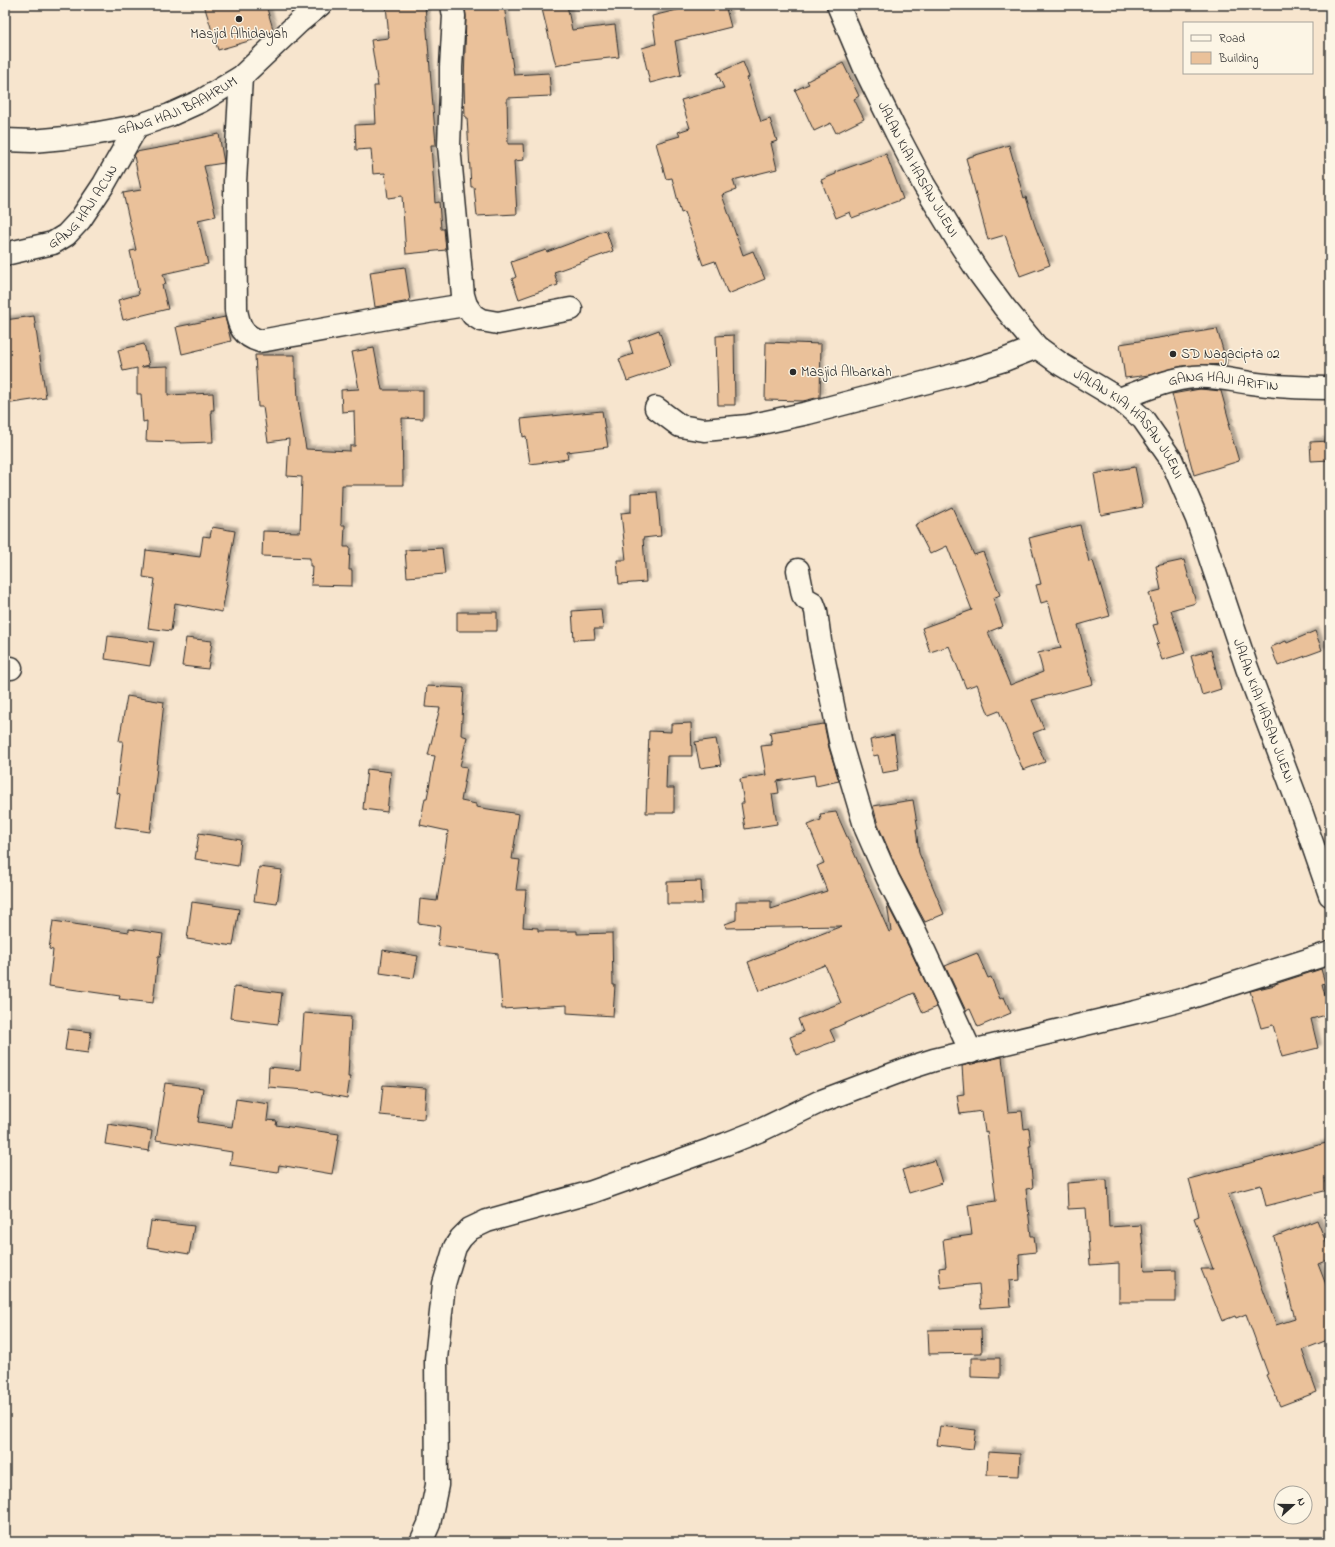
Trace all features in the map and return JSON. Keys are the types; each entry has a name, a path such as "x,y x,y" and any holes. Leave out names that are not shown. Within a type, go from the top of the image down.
{"street":[{"name":"GANG HAJI BAAHRUM","path":"5,140 32,141 65,138 137,126 201,101 241,77 299,22 320,5"},
{"path":"452,5 454,16 449,146 463,295 466,305 473,315 481,320 498,323 571,309"},
{"name":"JALAN KIAI HASAN JUENI","path":"838,5 870,78 924,185 958,241 1004,307 1037,346 1062,365 1119,399 1143,419 1172,459 1197,519 1247,668 1301,811 1330,895"},
{"path":"241,77 235,182 236,310 241,327 247,335 252,339 260,341 358,324 398,315 466,305"},
{"name":"GANG HAJI ACUN","path":"5,254 53,243 66,235 80,220 104,184 137,126"},
{"path":"656,408 680,426 704,430 748,426 808,414 958,374 1004,360 1037,346"},
{"name":"GANG HAJI ARIFIN","path":"1119,399 1171,381 1192,377 1217,376 1251,383 1304,388 1330,388"},
{"path":"798,570 803,595 806,599 813,603 816,611 820,641 841,745 866,829 879,860 916,931 971,1052"},
{"path":"421,1542 429,1524 437,1485 436,1359 444,1284 455,1248 461,1238 470,1229 487,1221 592,1192 726,1144 761,1130 819,1102 908,1068 1136,1012 1330,953"}],"building":[{"name":"Masjid Alhidayah","path":"204,5 266,5 273,29 266,36 218,50"},
{"path":"386,5 425,5 436,145 431,145 435,203 439,202 441,229 444,229 446,250 406,254 402,196 388,198 385,173 373,174 371,149 356,150 355,125 376,124 374,86 378,86 371,40 389,38"},
{"path":"504,5 514,75 549,73 551,96 507,98 508,144 523,144 524,160 514,161 517,214 477,216 474,187 471,187 467,117 465,117 464,84 465,6"},
{"path":"541,5 567,5 572,30 615,25 619,57 573,62 556,66"},
{"path":"698,5 725,5 731,27 675,41 681,75 650,83 642,48 656,44 652,16"},
{"path":"743,62 749,77 747,78 761,122 770,119 777,141 771,143 777,169 733,180 736,190 722,195 743,255 753,251 765,279 728,294 715,261 703,265 684,212 681,213 672,178 666,179 656,143 680,136 678,132 690,128 681,100 724,88 717,73"},
{"path":"843,63 859,96 854,99 864,119 836,133 831,123 814,131 795,90 809,84 807,81"},
{"path":"219,134 224,163 204,166 216,216 198,220 208,264 163,274 166,284 162,285 168,309 123,320 118,300 139,294 130,251 136,250 123,193 141,190 134,156 136,152 180,144 180,142"},
{"path":"1009,145 1024,198 1026,197 1050,265 1020,276 1005,235 988,240 966,158"},
{"path":"886,154 903,199 852,218 850,212 836,218 821,180 836,174 836,172"},
{"path":"606,230 613,251 554,272 558,285 519,299 512,279 516,277 511,262 546,250 547,252"},
{"path":"405,267 410,301 375,307 370,272"},
{"path":"34,316 46,398 5,404 5,320"},
{"path":"225,317 231,341 182,354 176,327"},
{"name":"SD Nagacipta 02","path":"1217,329 1227,364 1182,366 1149,375 1125,378 1120,344"},
{"path":"659,330 671,366 627,381 619,359 633,354 629,341"},
{"path":"734,335 735,405 718,405 716,336"},
{"name":"Masjid Albarkah","path":"766,342 821,344 820,397 803,401 765,400"},
{"path":"144,344 149,365 141,367 168,366 168,395 213,393 214,410 211,410 213,442 180,443 146,441 147,421 143,422 141,394 137,394 137,368 123,371 118,350"},
{"path":"374,348 382,390 423,390 423,419 402,418 403,485 342,485 341,525 345,525 344,547 350,547 349,570 352,570 352,586 311,585 312,566 310,566 310,558 262,556 263,531 300,532 302,477 287,476 289,439 268,442 263,407 258,407 255,355 295,355 295,379 297,379 298,400 306,449 350,451 350,446 355,446 354,411 342,412 341,390 359,389 352,352"},
{"path":"1200,389 1221,391 1230,424 1228,424 1239,461 1194,475 1172,394"},
{"path":"602,411 608,447 567,452 568,459 530,464 526,436 523,437 521,419"},
{"path":"1330,441 1330,460 1311,461 1310,442"},
{"path":"1135,467 1143,507 1101,515 1094,474"},
{"path":"657,492 661,536 643,538 646,582 619,584 617,560 626,560 621,513 631,512 631,493"},
{"path":"952,507 974,555 983,552 1000,595 993,598 1003,626 988,632 1010,685 1043,672 1038,653 1061,648 1048,601 1041,603 1036,585 1041,584 1029,538 1080,525 1089,562 1093,561 1110,616 1078,625 1093,684 1032,700 1044,729 1033,733 1045,762 1023,770 999,711 989,715 977,684 966,688 949,646 930,652 922,628 972,610 947,546 930,554 915,525"},
{"path":"212,527 235,531 222,612 175,603 171,631 148,628 155,579 143,577 146,550 200,557 203,536 210,537"},
{"path":"442,548 445,574 407,577 405,550"},
{"path":"1184,560 1196,603 1171,610 1185,653 1162,660 1156,644 1159,643 1153,625 1158,624 1149,593 1161,590 1156,566"},
{"path":"601,609 603,629 594,629 595,639 574,640 572,611"},
{"path":"457,612 497,612 497,631 457,631"},
{"path":"1315,631 1322,650 1278,666 1271,647 1286,641 1287,643"},
{"path":"108,636 154,642 150,666 105,659"},
{"path":"186,638 212,641 208,669 182,666"},
{"path":"1211,650 1221,689 1202,695 1191,656"},
{"path":"427,686 464,688 461,735 467,737 460,766 467,767 461,801 476,804 476,807 519,814 512,859 520,860 516,890 526,890 523,927 538,928 538,931 577,931 577,934 612,933 613,985 615,985 613,1016 567,1013 567,1005 502,1009 498,954 438,946 440,926 418,923 420,899 437,901 448,831 420,825 435,756 428,755 440,708 425,707"},
{"path":"127,696 164,702 150,832 115,827 120,794 117,793 123,741 119,741"},
{"path":"691,723 692,756 667,756 666,788 674,788 674,813 646,813 649,731 671,732 671,724"},
{"path":"824,724 829,748 839,781 816,786 814,775 777,781 779,793 772,794 777,824 745,829 741,803 744,803 740,779 766,775 761,746 772,745 770,732"},
{"path":"894,735 899,770 882,773 878,755 873,756 870,740"},
{"path":"716,739 721,765 700,768 695,742"},
{"path":"367,769 391,772 387,812 363,809"},
{"path":"913,800 918,829 916,829 919,853 944,914 925,922 899,874 878,825 873,806"},
{"path":"836,812 889,932 891,931 887,904 937,1007 923,1013 914,993 830,1030 835,1041 797,1055 790,1037 803,1032 798,1019 841,1003 825,965 759,991 748,962 842,926 726,928 725,924 736,920 736,901 771,901 771,909 827,891 817,866 824,863 808,825 821,820 820,814"},
{"path":"199,833 241,840 238,866 195,859"},
{"path":"259,867 282,870 277,904 254,901"},
{"path":"701,881 702,904 667,904 667,882"},
{"path":"192,902 239,909 233,946 187,939"},
{"path":"53,921 129,932 129,929 163,934 160,957 158,957 153,1003 119,999 120,996 49,986 53,950 49,949"},
{"path":"383,950 418,956 414,978 380,973"},
{"path":"977,953 988,978 991,977 1000,999 1004,997 1011,1013 978,1027 970,1009 966,1011 945,966"},
{"path":"1321,969 1325,983 1322,984 1330,1014 1311,1019 1318,1048 1282,1057 1273,1025 1261,1028 1250,991 1275,985"},
{"path":"234,987 282,993 278,1024 230,1018"},
{"path":"304,1013 351,1017 348,1077 350,1077 347,1098 306,1090 268,1087 269,1067 300,1070"},
{"path":"68,1029 91,1032 88,1053 65,1050"},
{"path":"1002,1057 1008,1112 1022,1111 1024,1129 1029,1128 1033,1188 1026,1189 1031,1236 1034,1236 1036,1252 1019,1254 1020,1280 1009,1281 1011,1306 981,1308 979,1284 941,1288 939,1268 946,1267 943,1239 972,1235 968,1205 996,1201 987,1131 985,1132 982,1111 960,1114 957,1095 964,1094 962,1066"},
{"path":"165,1083 203,1088 198,1122 232,1127 236,1099 269,1104 267,1120 277,1121 276,1125 339,1134 332,1174 279,1165 278,1172 230,1165 232,1152 156,1140"},
{"path":"383,1085 426,1088 424,1119 380,1115"},
{"path":"108,1124 152,1131 149,1151 105,1144"},
{"path":"1330,1142 1330,1177 1325,1178 1328,1190 1266,1206 1261,1185 1228,1194 1276,1325 1295,1319 1274,1237 1317,1220 1330,1252 1330,1259 1318,1264 1330,1295 1330,1339 1302,1350 1317,1392 1280,1406 1266,1375 1268,1374 1246,1314 1222,1321 1201,1269 1213,1269 1194,1218 1199,1216 1189,1179"},
{"path":"935,1160 942,1183 909,1193 902,1170"},
{"path":"1107,1180 1109,1227 1141,1225 1145,1271 1176,1270 1176,1302 1119,1302 1119,1263 1090,1265 1086,1208 1068,1209 1067,1183"},
{"path":"151,1221 194,1226 189,1254 147,1247"},
{"path":"981,1329 982,1353 929,1354 928,1330"},
{"path":"971,1358 1000,1358 1000,1378 971,1377"},
{"path":"940,1426 976,1430 973,1449 937,1445"},
{"path":"988,1452 1020,1454 1019,1476 987,1475"}],"place":[{"name":"Masjid Alhidayah","path":"239,19"},
{"name":"SD Nagacipta 02","path":"1173,354"},
{"name":"Masjid Albarkah","path":"793,372"}]}
